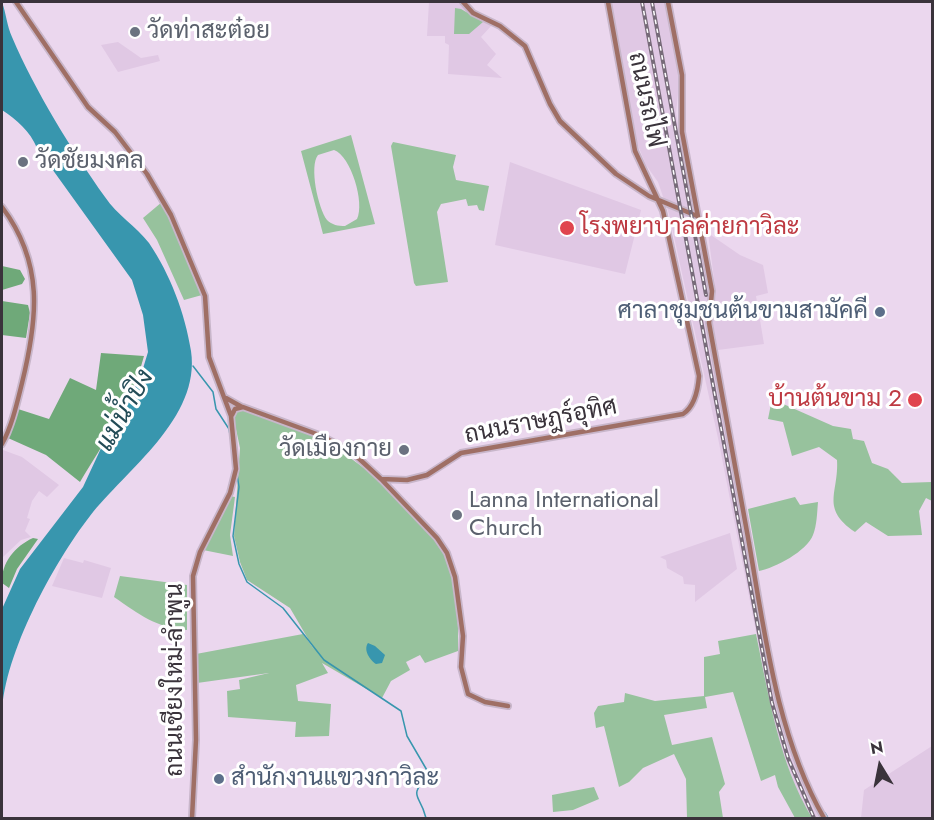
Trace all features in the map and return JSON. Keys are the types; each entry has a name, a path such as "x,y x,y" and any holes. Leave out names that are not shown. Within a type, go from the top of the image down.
{"street":[{"name":"ถนนเชียงใหม่-ลำพูน","path":"16,2 88,107 115,132 147,174 171,215 205,296 209,357 231,416 237,469 235,478 200,552 193,576 196,740 192,819"},
{"path":"463,2 473,13 500,26 525,46 550,104 567,128 616,174 661,202 698,216"},
{"name":"ถนนรถไฟ","path":"608,2 635,151 661,202 699,376"},
{"path":"668,2 682,75 682,132 712,291 709,323 772,666 797,761 824,819"},
{"path":"2,207 17,231 31,265 34,323 16,406 2,444"},
{"name":"ถนนราษฎร์อุทิศ","path":"381,478 407,480 427,476 461,453 683,414 692,403 699,376"},
{"path":"226,398 243,407 322,436 354,454 381,478 437,538 453,566 463,636 461,667 469,697 508,706"},
{"path":"231,416 235,409 243,407"}],"shaded area":[{"path":"429,2 460,2 469,13 492,25 481,37 496,54 487,65 502,78 448,74 449,45 445,43 445,36 427,36"},
{"path":"611,2 666,2 680,75 676,113 710,293 707,320 754,588 778,709 799,773 819,818 810,818 798,794 776,734 718,438 669,214 658,182 646,165 632,131"},
{"path":"118,42 141,58 158,55 160,61 118,72 101,45"},
{"name":"โรงพยาบาลค่ายกาวิละ","path":"510,162 641,210 625,274 495,245"},
{"path":"708,233 740,255 763,265 768,293 756,296 764,344 718,350 712,319 716,294"},
{"path":"3,450 22,457 59,485 47,497 39,491 32,501 27,518 30,519 25,531 31,537 21,540 3,557"},
{"path":"730,533 737,569 695,602 695,585 684,584 683,577 667,568 666,560 660,557"},
{"path":"64,558 83,563 84,560 111,568 102,598 52,586"},
{"path":"932,746 932,818 861,818 864,790"}],"green space":[{"path":"455,8 483,22 469,34 454,34"},
{"path":"351,135 375,224 323,234 301,151","holes":["334,150 340,154 351,170 359,202 357,219 345,226 335,225 327,220 318,197 314,168 318,155"]},
{"path":"393,142 456,155 453,167 456,180 489,186 484,211 479,210 477,205 468,206 466,199 441,204 437,212 448,282 416,286 414,283 391,146"},
{"path":"162,202 202,295 184,300 157,240 143,218"},
{"path":"2,266 20,270 25,279 22,284 2,290"},
{"path":"2,301 28,305 30,313 26,338 2,335"},
{"path":"101,353 144,356 125,406 80,482 46,455 8,438 18,409 49,419 70,378 96,390"},
{"path":"772,399 833,426 851,429 853,439 864,441 872,463 888,469 902,483 932,482 932,501 926,498 919,511 922,535 888,536 866,522 855,532 844,523 834,507 837,460 819,447 792,456 783,422 768,419"},
{"path":"237,410 257,413 298,429 320,439 359,464 411,512 441,549 449,567 456,602 458,651 425,663 420,655 406,662 410,670 391,681 382,698 322,663 328,673 296,685 298,701 331,704 329,736 295,737 296,722 228,717 227,691 240,689 239,680 269,673 197,683 196,654 303,634 314,649 290,608 247,580 240,562 234,536 240,448 233,415"},
{"path":"230,496 235,497 230,535 233,556 203,550"},
{"path":"795,497 800,505 818,502 813,535 804,547 790,558 759,571 748,509"},
{"path":"33,538 38,539 17,569 9,588 2,583 7,562 15,550"},
{"path":"120,576 187,585 187,630 157,623 140,615 114,597"},
{"path":"756,634 783,752 791,775 812,818 795,818 778,787 775,775 761,781 733,692 705,697 707,708 664,715 672,745 712,737 725,784 719,792 723,818 687,818 686,779 674,754 643,768 629,782 619,787 604,726 596,728 594,713 598,706 624,702 625,693 655,701 704,696 704,657 720,654 718,641"},
{"path":"594,787 599,799 573,810 553,812 552,795"}],"water":[{"name":"แม่น้ำปิง","path":"2,2 10,33 21,57 67,140 110,203 149,243 164,268 185,322 191,351 191,375 184,399 173,421 158,441 90,516 47,583 21,637 5,689 2,713 2,609 20,569 83,487 103,444 121,417 141,375 148,352 143,315 132,280 27,131 2,110"},
{"path":"368,643 385,655 382,663 376,664 370,657 366,649"}],"waterway":[{"path":"193,366 213,392 216,409 229,429 231,441"},
{"path":"237,474 239,487 233,536 239,564 247,582 283,608 324,660 401,711 407,736 428,772 417,792 426,818"},
{"path":"825,813 828,818"}],"railway":[{"path":"642,2 772,703 788,758 814,818"},
{"path":"652,2 706,295"}],"place":[{"name":"วัดท่าสะต๋อย","path":"135,32"},
{"name":"วัดชัยมงคล","path":"23,162"},
{"name":"โรงพยาบาลค่ายกาวิละ","path":"567,228"},
{"name":"ศาลาชุมชนต้นขามสามัคคี","path":"880,312"},
{"name":"บ้านต้นขาม 2","path":"915,400"},
{"name":"วัดเมืองกาย","path":"404,450"},
{"name":"Lanna International Church","path":"457,515"},
{"name":"สำนักงานแขวงกาวิละ","path":"219,779"}]}
